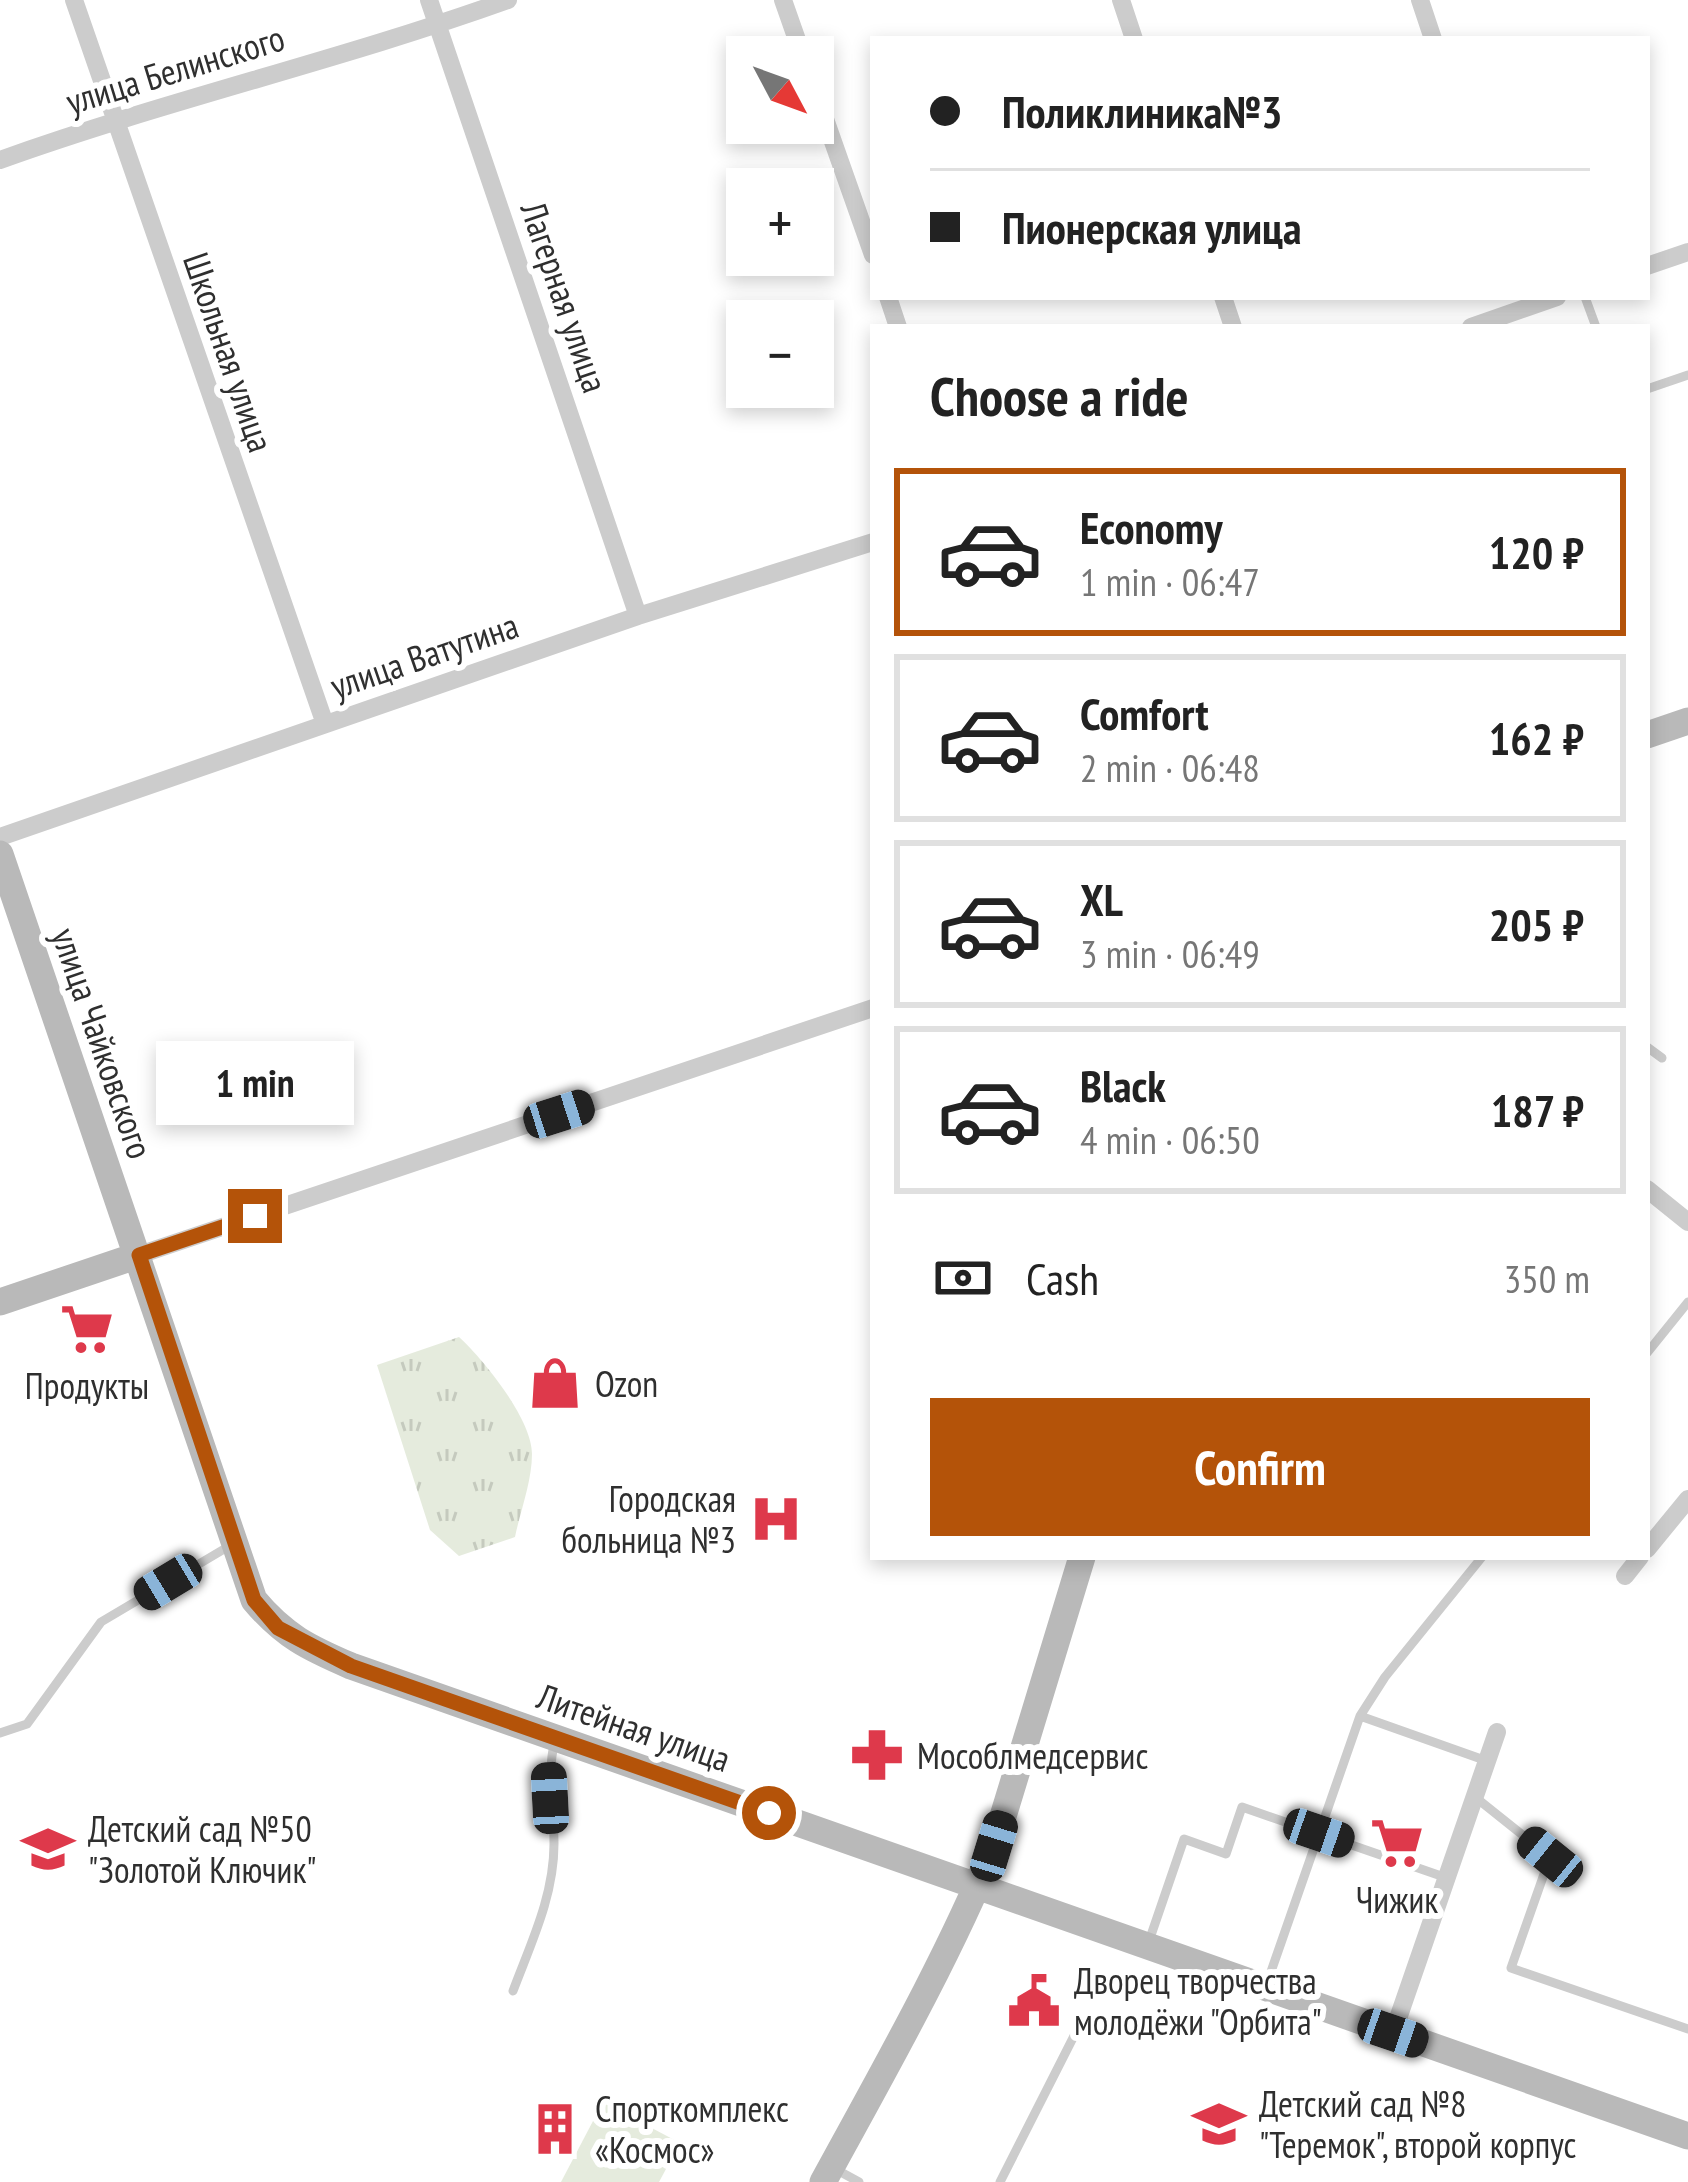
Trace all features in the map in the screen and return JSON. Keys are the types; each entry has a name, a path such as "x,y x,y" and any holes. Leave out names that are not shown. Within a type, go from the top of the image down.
{"street":[{"name":"Школьная улица","path":"74,0 325,724"},
{"name":"Лагерная улица","path":"429,0 638,616"},
{"name":"улица Белинского","path":"0,160 112,119 438,25 508,0"},
{"path":"783,0 796,36"},
{"path":"1121,0 1133,36"},
{"path":"1420,0 1432,36"},
{"path":"834,144 870,247"},
{"path":"1650,265 1688,252"},
{"path":"1478,324 1524,303"},
{"name":"улица Ватутина","path":"0,837 638,616 870,543"},
{"path":"1650,734 1688,721"},
{"name":"улица Чайковского","path":"0,854 139,1255"},
{"path":"0,1302 870,1009"},
{"path":"1650,1191 1688,1222"},
{"name":"Литейная улица","path":"139,1255 254,1600 278,1628 309,1648 1688,2135"},
{"path":"1650,1545 1688,1499"},
{"path":"827,2174 896,2050 994,1846 1081,1560"},
{"path":"1624,1576 1637,1560"},
{"path":"1393,2033 1497,1732"}],"lane":[{"path":"1650,388 1688,375"},
{"path":"1650,1049 1662,1058"},
{"path":"1650,1349 1688,1302"},
{"path":"0,1733 27,1724 101,1622 235,1542"},
{"path":"1265,1988 1360,1716 1385,1676 1480,1560"},
{"path":"1360,1716 1487,1761"},
{"path":"513,1991 550,1892 554,1844 549,1764 555,1738"},
{"path":"1475,1797 1550,1857 1511,1968 1688,2029"},
{"path":"1147,1947 1184,1839 1226,1854 1242,1807 1447,1878"},
{"path":"1000,2182 1077,2030"},
{"path":"827,2174 859,2182"}],"green space":[{"path":"459,1337 515,1408 532,1454 515,1537 459,1556 430,1530 377,1365"},
{"path":"603,2102 680,2143 659,2182 561,2182"}],"place":[{"name":"Продукты","path":"87,1329"},
{"name":"Ozon","path":"555,1383"},
{"name":"Городская больница №3","path":"776,1519"},
{"name":"Мособлмедсервис","path":"877,1755"},
{"name":"Чижик","path":"1397,1843"},
{"name":"Детский сад №50 \"Золотой Ключик\"","path":"48,1849"},
{"name":"Дворец творчества молодёжи \"Орбита\"","path":"1034,2001"},
{"name":"Детский сад №8 \"Теремок\", второй корпус","path":"1219,2124"},
{"name":"Спорткомплекс «Космос»","path":"555,2129"}],"route":[{"path":"255,1216 139,1255 254,1600 278,1628 351,1666 769,1813"}]}
